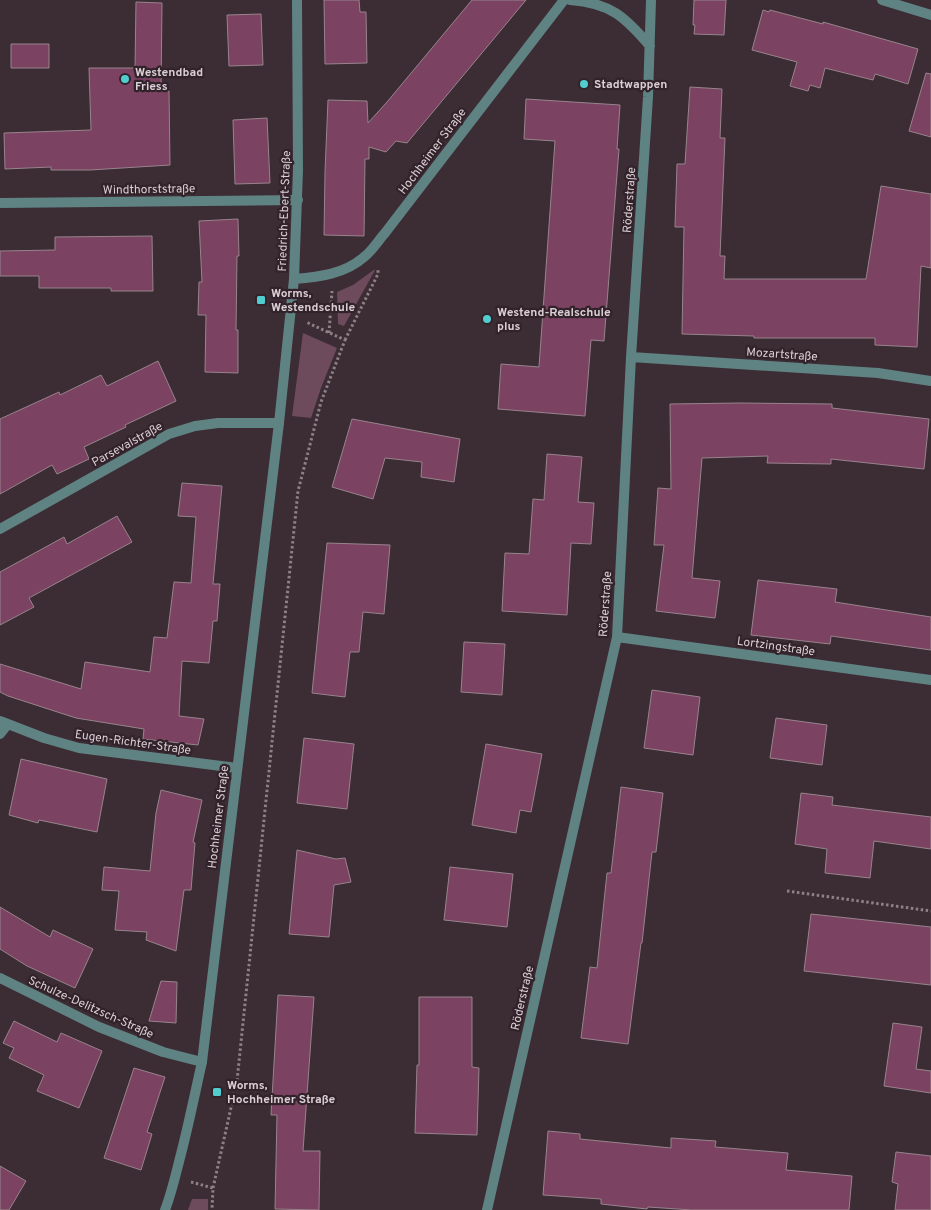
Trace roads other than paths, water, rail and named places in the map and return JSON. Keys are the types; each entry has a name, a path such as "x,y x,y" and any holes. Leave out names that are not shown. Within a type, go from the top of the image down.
{"street":[{"name":"Friedrich-Ebert-Straße","path":"279,423 294,279 298,200 297,0"},
{"name":"Hochheimer Straße","path":"294,279 333,274 365,257 564,0"},
{"path":"570,0 585,1 604,6 621,16 650,46"},
{"name":"Röderstraße","path":"487,1210 617,637 651,0"},
{"path":"882,0 931,15"},
{"name":"Windthorststraße","path":"0,202 298,200"},
{"name":"Mozartstraße","path":"631,357 878,373 931,381"},
{"name":"Parsevalstraße","path":"0,529 169,434 195,426 218,423 279,423"},
{"name":"Hochheimer Straße","path":"165,1210 171,1194 190,1119 202,1062 279,423"},
{"name":"Lortzingstraße","path":"617,637 931,680"},
{"path":"0,734 4,722"},
{"name":"Eugen-Richter-Straße","path":"4,722 44,738 79,748 237,768"},
{"name":"Schulze-Delitzsch-Straße","path":"0,978 99,1027 163,1052 202,1062"}],"place":[{"name":"Westendbad Friess","path":"125,79"},
{"name":"Stadtwappen","path":"584,84"},
{"name":"Worms, Westendschule","path":"261,300"},
{"name":"Westend-Realschule plus","path":"487,319"},
{"name":"Worms, Hochheimer Straße","path":"217,1092"}]}
